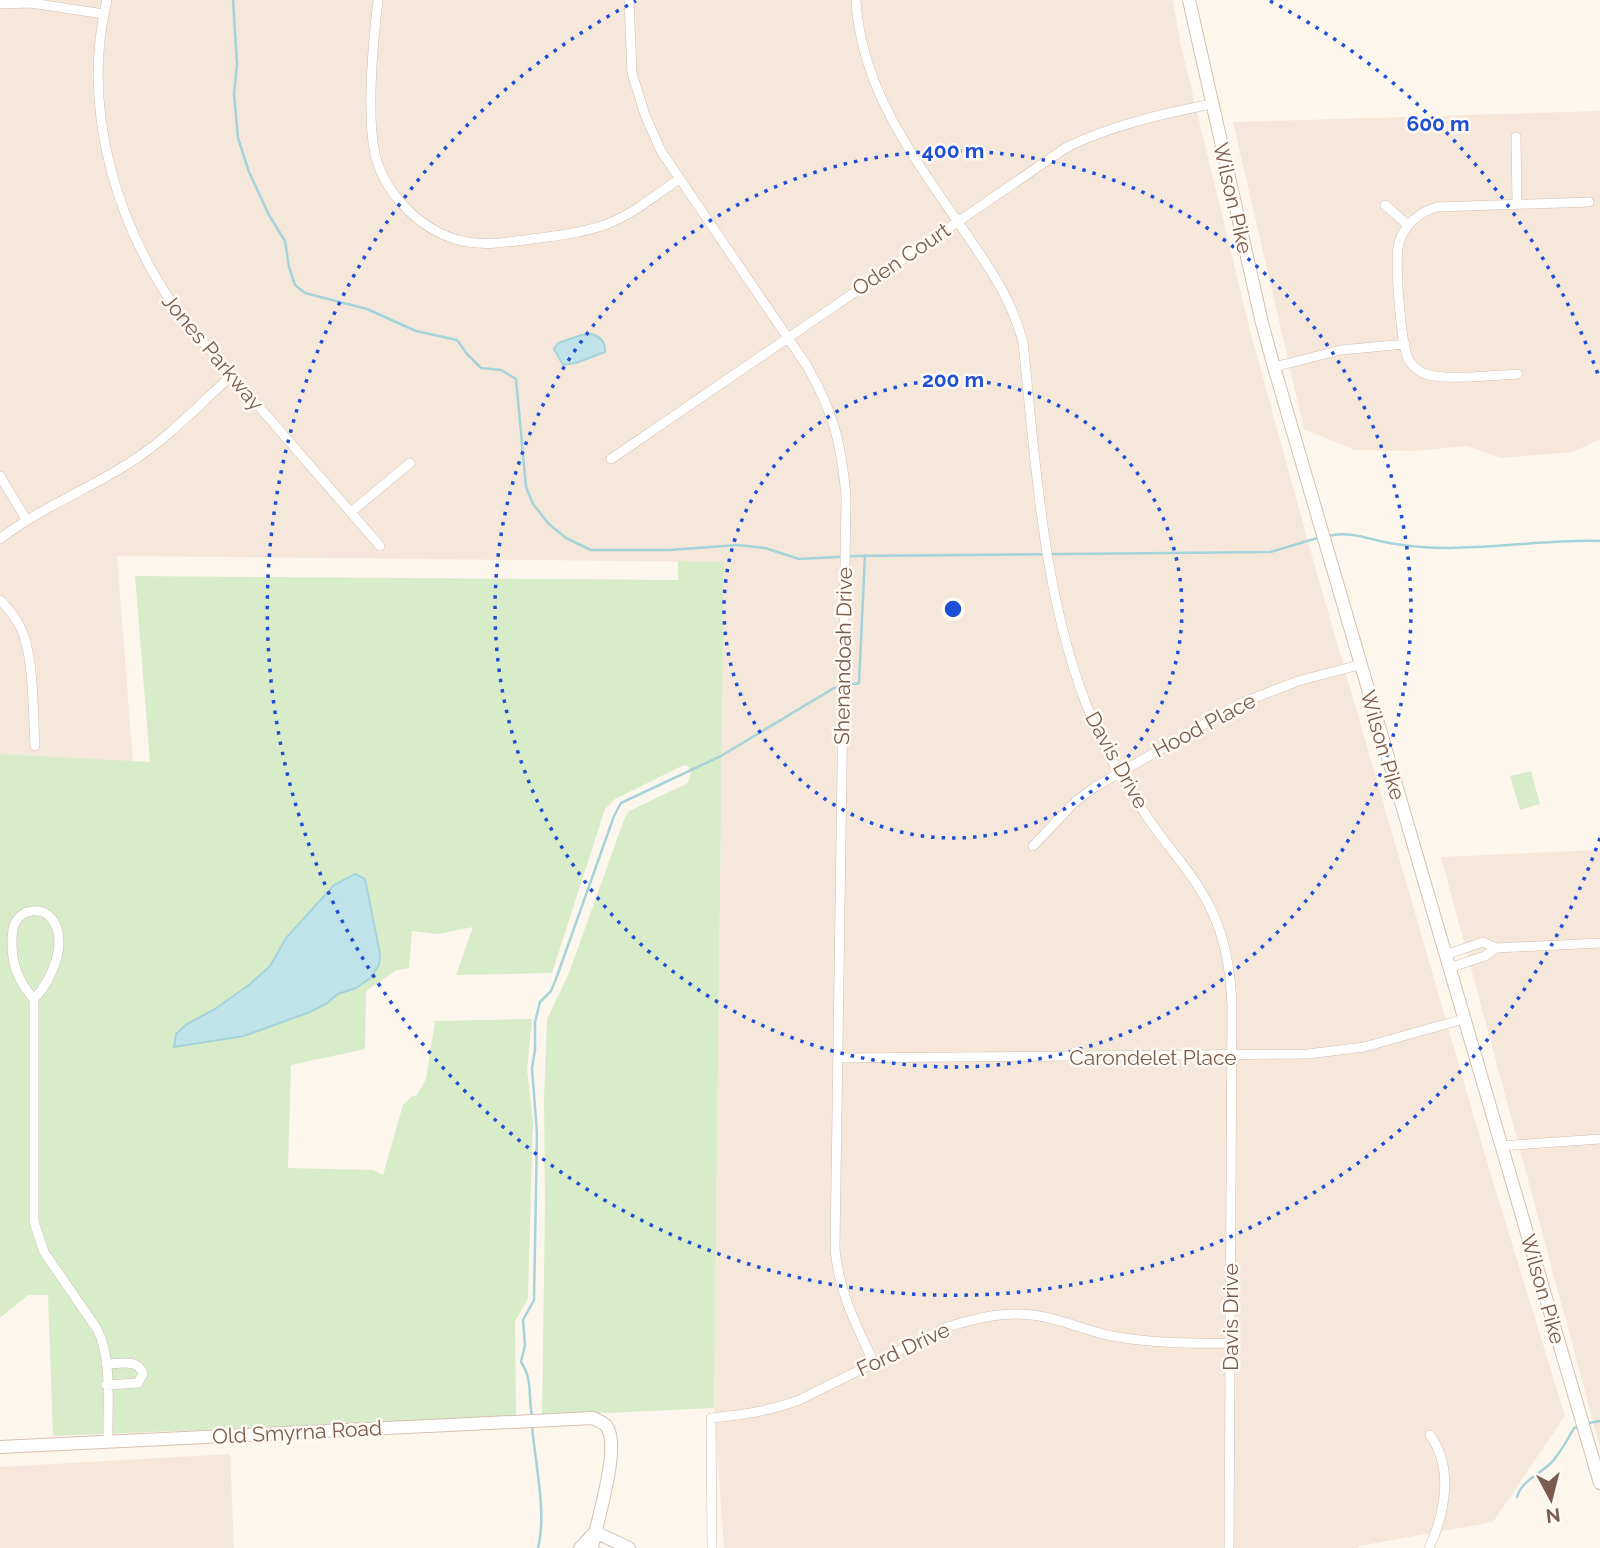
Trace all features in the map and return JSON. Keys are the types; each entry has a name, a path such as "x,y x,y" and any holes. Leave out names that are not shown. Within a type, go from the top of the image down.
{"main road":[{"name":"Wilson Pike","path":"1189,0 1274,367 1600,1483"},
{"name":"Old Smyrna Road","path":"0,1447 593,1418 604,1423 610,1434 608,1484 595,1532"},
{"path":"580,1548 595,1532"},
{"path":"592,1548 595,1532"},
{"path":"595,1532 629,1548"}],"street":[{"name":"Jones Parkway","path":"107,0 100,55 100,94 106,143 117,192 137,243 162,290 183,319 380,546"},
{"path":"377,0 372,90 375,152 381,170 395,194 408,211 429,227 456,240 487,243 577,233 607,224 637,208 679,179"},
{"name":"Shenandoah Drive","path":"629,0 629,44 637,94 661,151 788,336 823,394 840,442 846,496 835,1248 837,1272 847,1305 874,1363"},
{"name":"Davis Drive","path":"856,0 865,58 882,104 910,151 1000,283 1016,315 1023,342 1037,475 1049,555 1071,661 1093,722 1118,772 1202,893 1221,932 1231,982 1232,1056 1229,1548"},
{"path":"0,4 31,3 104,14"},
{"name":"Oden Court","path":"611,459 1046,160 1096,133 1161,114 1212,104"},
{"path":"1517,137 1517,204"},
{"path":"1518,374 1438,376 1426,374 1410,362 1405,344 1396,257 1400,239 1408,225 1423,212 1437,207 1589,202"},
{"path":"1385,205 1408,225"},
{"path":"1274,367 1341,350 1405,344"},
{"path":"0,540 26,519 135,459 169,433 231,376"},
{"path":"351,512 410,463"},
{"path":"0,476 26,519"},
{"path":"0,600 15,618 24,636 35,746"},
{"name":"Hood Place","path":"1033,846 1076,802 1118,772 1239,704 1298,681 1359,665"},
{"path":"34,999 50,977 57,946 53,920 48,915 34,911 27,912 18,919 14,926 12,943 16,970 34,999 38,1102 32,1206 37,1237 44,1252 100,1335 106,1364 108,1442"},
{"path":"1445,955 1483,942 1496,948 1600,943"},
{"path":"1449,968 1488,955 1496,948"},
{"name":"Carondelet Place","path":"837,1058 1308,1054 1344,1051 1464,1019"},
{"path":"1500,1146 1600,1139"},
{"name":"Ford Drive","path":"712,1548 711,1418 748,1415 779,1408 945,1328 996,1315 1038,1315 1110,1335 1168,1343 1229,1343"},
{"path":"106,1364 135,1363 141,1367 143,1374 138,1383 106,1385"},
{"path":"1429,1548 1441,1516 1445,1481 1442,1460 1430,1435"}],"shaded area":[{"path":"0,0 1173,0 1181,46 1250,330 1312,556 1487,1162 1565,1416 1493,1522 1358,1548 724,1548 714,1408 724,562 117,556 133,762 0,754"},
{"path":"1600,111 1600,439 1573,452 1501,458 1467,446 1413,451 1355,450 1304,429 1233,122"},
{"path":"1600,850 1600,1447 1441,857"},
{"path":"230,1454 234,1548 0,1548 0,1467"}],"green space":[{"path":"678,561 724,562 714,1408 542,1416 547,1019 569,973 625,817 629,811 688,783 691,772 688,766 684,765 615,799 605,809 552,973 456,975 473,927 438,934 412,931 409,968 395,971 366,991 365,1049 291,1065 288,1168 373,1170 383,1175 403,1105 417,1095 426,1079 435,1021 532,1019 527,1069 533,1122 528,1298 515,1322 516,1417 53,1436 48,1295 28,1295 0,1318 0,754 150,762 135,576 678,580"},
{"path":"1531,771 1540,804 1520,810 1510,776"}],"water":[{"path":"592,334 602,340 605,352 563,365 554,349 558,343"},
{"path":"355,874 365,879 380,954 379,965 369,979 310,1012 244,1036 174,1047 176,1034 187,1024 215,1009 249,985 270,966 286,938 334,885"}],"waterway":[{"path":"233,0 237,64 234,94 238,138 249,172 269,215 285,241 295,285 305,293 367,309 416,331 457,340 481,368 501,370 516,379 526,487 533,504 549,524 566,538 591,550 669,550 738,545 765,548 799,559 856,556 1270,552 1321,537"},
{"path":"1328,536 1353,535 1396,544 1447,548 1600,541"},
{"path":"532,1416 529,1381 521,1362 525,1345 523,1320 534,1300 537,1133 532,1068 535,1022 540,1002 551,991 556,979 621,803 721,756 834,688 859,683 865,555"},
{"path":"1589,1423 1600,1421"},
{"path":"532,1426 541,1503 538,1548"},
{"path":"1517,1497 1524,1485 1552,1462 1574,1428 1578,1427"}]}
